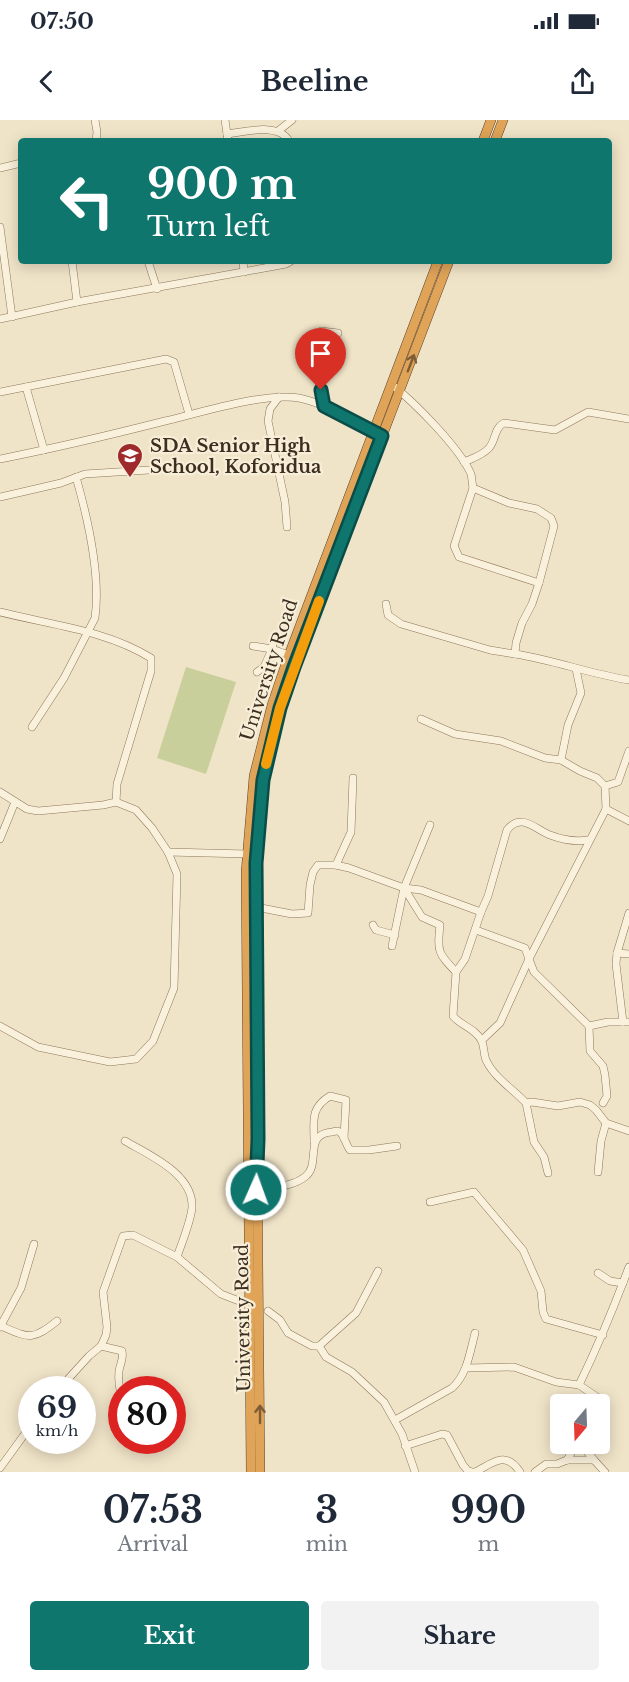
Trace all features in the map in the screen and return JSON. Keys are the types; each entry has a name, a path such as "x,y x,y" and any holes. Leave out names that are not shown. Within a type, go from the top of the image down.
{"highway":[{"path":"484,138 491,120"},
{"path":"496,138 503,120"},
{"name":"University Road","path":"251,1472 251,945 256,908 257,843 263,780 280,708 378,434 391,384 437,264"},
{"name":"University Road","path":"260,1472 259,1206 256,1190 258,1139 248,854 255,776 272,705 288,655 378,434 400,391 448,264"}],"street":[{"path":"95,120 96,138"},
{"path":"225,120 227,137 265,130 278,131 287,138"},
{"path":"278,131 292,120"},
{"path":"0,168 18,164"},
{"path":"0,228 12,317"},
{"path":"72,264 77,302"},
{"path":"149,264 158,289"},
{"path":"243,264 244,272"},
{"path":"0,319 77,302 286,264"},
{"path":"324,406 316,357 317,338 321,332 338,333"},
{"path":"0,392 170,360 174,362 189,414"},
{"path":"391,384 416,404 464,462 472,476 472,488 454,546 459,557 539,583"},
{"path":"26,387 44,450"},
{"path":"279,397 270,409 268,422 285,502 287,527"},
{"path":"0,459 168,421 189,414 279,397 299,399 324,406 378,434"},
{"path":"464,462 488,449 499,425 504,423 555,430 588,412 629,419"},
{"path":"0,497 61,483 85,474 149,470"},
{"path":"32,727 64,678 95,618 95,570 88,523 76,477"},
{"path":"472,488 509,503 537,509 551,518 554,526 539,583 532,604 522,622 515,654"},
{"path":"386,604 388,615 401,624 490,650 545,659 576,669 629,680"},
{"path":"0,612 121,642 151,657 152,671 117,784 116,801"},
{"path":"257,672 264,667 274,638"},
{"path":"253,646 272,649 288,655"},
{"path":"561,759 568,725 581,693 576,669"},
{"path":"421,719 454,734 501,741 545,758 561,759 597,778 605,786 606,809 588,840 529,959 500,1023 482,1040"},
{"path":"605,786 618,782 629,751"},
{"path":"336,865 351,832 353,778"},
{"path":"0,792 27,809 38,812 103,805 116,801 136,810 152,828 168,852 177,874 174,988 153,1041 136,1059 110,1062 38,1047 0,1026"},
{"path":"0,839 15,802"},
{"path":"606,809 629,822"},
{"path":"548,1173 544,1157 534,1142 526,1103 486,1062 482,1040 453,1016 456,972 461,967 476,930 507,830 512,824 528,823 547,834 574,842 588,840"},
{"path":"392,946 404,888 430,825"},
{"path":"168,852 248,854"},
{"path":"256,908 292,914 308,913 313,872 318,865 336,865 404,888 421,890 481,912"},
{"path":"404,888 422,917 440,925 438,944 443,960 456,972"},
{"path":"589,1026 626,1022 616,964 629,913"},
{"path":"373,925 376,930 395,935"},
{"path":"476,930 525,948 534,972 589,1026 590,1051 603,1066 605,1075 607,1096 603,1103"},
{"path":"617,953 629,954"},
{"path":"256,1190 293,1184 311,1170 314,1148 314,1112 320,1102 330,1096 346,1100 344,1138"},
{"path":"526,1103 558,1106 580,1102 590,1105 606,1123 629,1131"},
{"path":"598,1172 601,1142 606,1123"},
{"path":"314,1148 322,1133 337,1131 344,1138 350,1150 397,1146"},
{"path":"125,1142 169,1167 191,1195 192,1209 177,1257"},
{"path":"430,1202 474,1192 522,1250 541,1291 546,1319 603,1335"},
{"path":"71,1376 101,1346 106,1335 103,1292 123,1236 133,1235 177,1257 221,1294 239,1301"},
{"path":"34,1244 21,1288 0,1327 29,1337 41,1334 57,1321"},
{"path":"579,1385 603,1335 629,1267"},
{"path":"268,1311 280,1320 288,1333 312,1346 319,1346 356,1313 378,1271"},
{"path":"598,1273 610,1281 623,1283"},
{"path":"395,1420 452,1388 458,1382 466,1368 476,1333"},
{"path":"101,1346 122,1351 119,1376"},
{"path":"319,1346 326,1357 352,1372 384,1402 395,1420 415,1472"},
{"path":"466,1368 514,1367 556,1382 579,1385 592,1394"},
{"path":"405,1446 442,1434 447,1435 468,1472 505,1460 511,1462 520,1472"},
{"path":"0,1468 18,1443"},
{"path":"567,1460 571,1454"},
{"path":"589,1454 605,1472"},
{"path":"535,1472 546,1464 557,1464 567,1460 594,1460"}],"green space":[{"path":"186,667 236,682 206,774 157,758"}],"slow traffic":[{"path":"266,764 280,708 319,601"}],"place":[{"name":"SDA Senior High School, Koforidua","path":"130,479"}],"route":[{"path":"256,1190 258,1139 256,863 263,780 280,708 294,667 382,436 324,406 321,390"}]}
